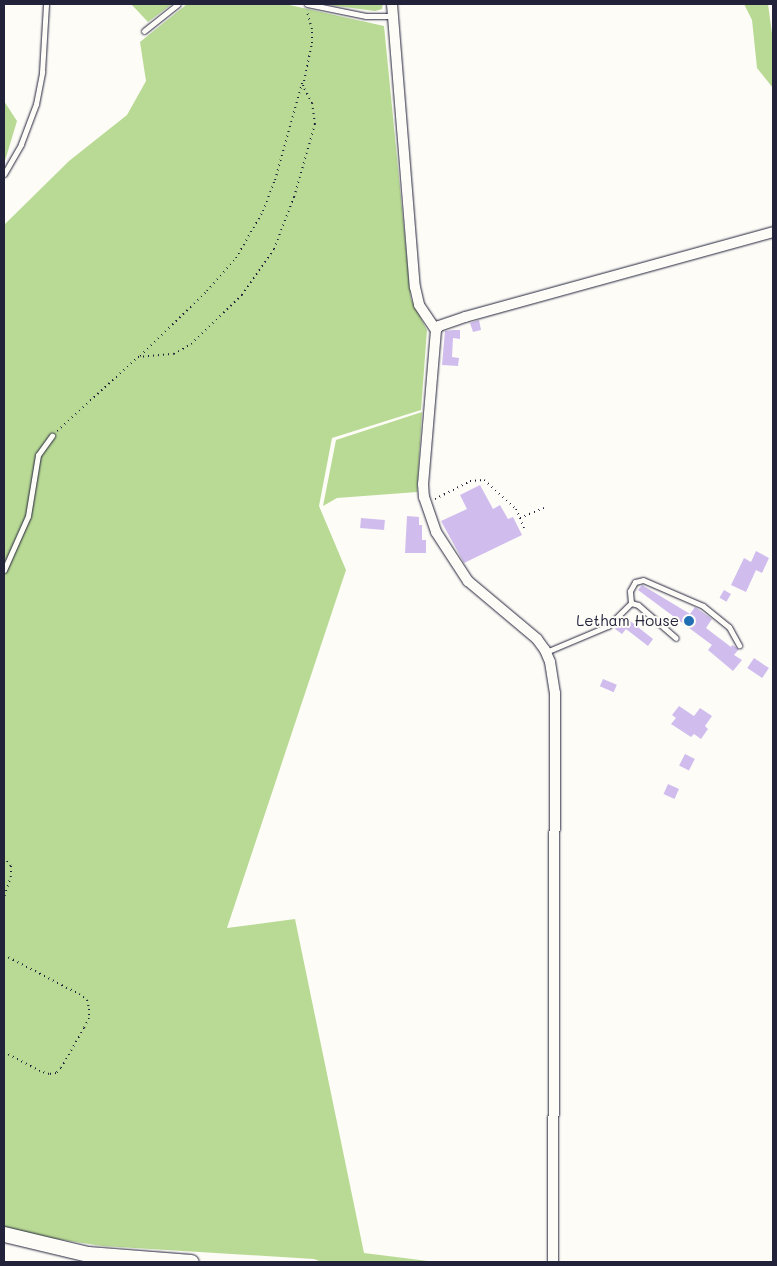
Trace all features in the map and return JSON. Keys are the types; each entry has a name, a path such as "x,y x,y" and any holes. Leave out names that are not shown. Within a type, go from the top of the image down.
{"street":[{"path":"392,4 415,286 419,306 436,330"},
{"path":"552,1262 555,693 550,662 546,652 537,639 468,581 436,532 426,502 423,484 436,330 439,326 465,317 773,232"},
{"path":"4,1234 88,1254 191,1262"}],"lane":[{"path":"4,174 20,144 36,104 42,72 46,4"},
{"path":"144,31 178,4"},
{"path":"307,4 366,16 393,16"},
{"path":"4,570 28,516 38,455 52,436"},
{"path":"546,652 608,626 631,603 630,591 635,582 643,580 663,587 703,606 729,627 739,645"},
{"path":"631,603 638,605 676,638"}],"path":[{"path":"52,436 224,274 240,252 262,211 275,180 312,43 312,29 307,11"},
{"path":"138,357 174,354 191,344 242,295 274,249 294,197 315,124 314,112 303,86 303,78"},
{"path":"426,502 445,496 470,481 484,480 516,509 525,531"},
{"path":"520,518 544,508"},
{"path":"4,857 11,866 4,897"},
{"path":"4,955 79,994 87,1000 89,1018 61,1068 56,1072 49,1074 40,1072 4,1052"}],"green space":[{"path":"131,4 172,4 148,22"},
{"path":"187,4 285,4 384,26 411,299 427,330 421,410 332,438 319,506 346,570 227,928 295,919 364,1253 436,1262 322,1262 314,1259 102,1246 37,1236 4,1227 4,225 69,161 127,115 146,81 140,42"},
{"path":"321,4 383,4 382,9 375,11"},
{"path":"744,4 768,4 773,41 773,88 757,68 752,20"},
{"path":"4,101 17,121 4,164"},
{"path":"422,412 417,492 337,498 323,506 336,440"}],"building":[{"path":"479,320 481,330 473,332 470,323"},
{"path":"460,330 460,339 453,338 452,357 459,358 458,366 442,365 445,331"},
{"path":"480,485 493,509 500,505 508,519 513,517 522,535 464,563 441,521 467,509 460,495"},
{"path":"407,516 419,517 419,525 422,525 422,540 426,540 426,553 405,553"},
{"path":"361,518 385,520 384,530 360,528"},
{"path":"756,551 769,558 762,573 756,570 746,592 731,585 744,558 751,562"},
{"path":"642,585 690,614 695,607 712,619 706,628 731,647 732,645 739,649 734,655 742,660 733,671 708,650 712,645 638,590"},
{"path":"724,590 731,594 726,602 720,598"},
{"path":"624,616 653,639 648,646 626,629 622,634 615,629"},
{"path":"754,658 769,668 762,678 747,668"},
{"path":"603,679 617,685 614,692 600,686"},
{"path":"679,706 694,716 700,708 712,716 705,726 708,729 701,739 694,734 691,737 671,724 676,718 672,715"},
{"path":"685,754 695,759 689,771 679,766"},
{"path":"668,784 679,789 674,799 664,794"}],"place":[{"name":"Letham House","path":"689,621"}]}
